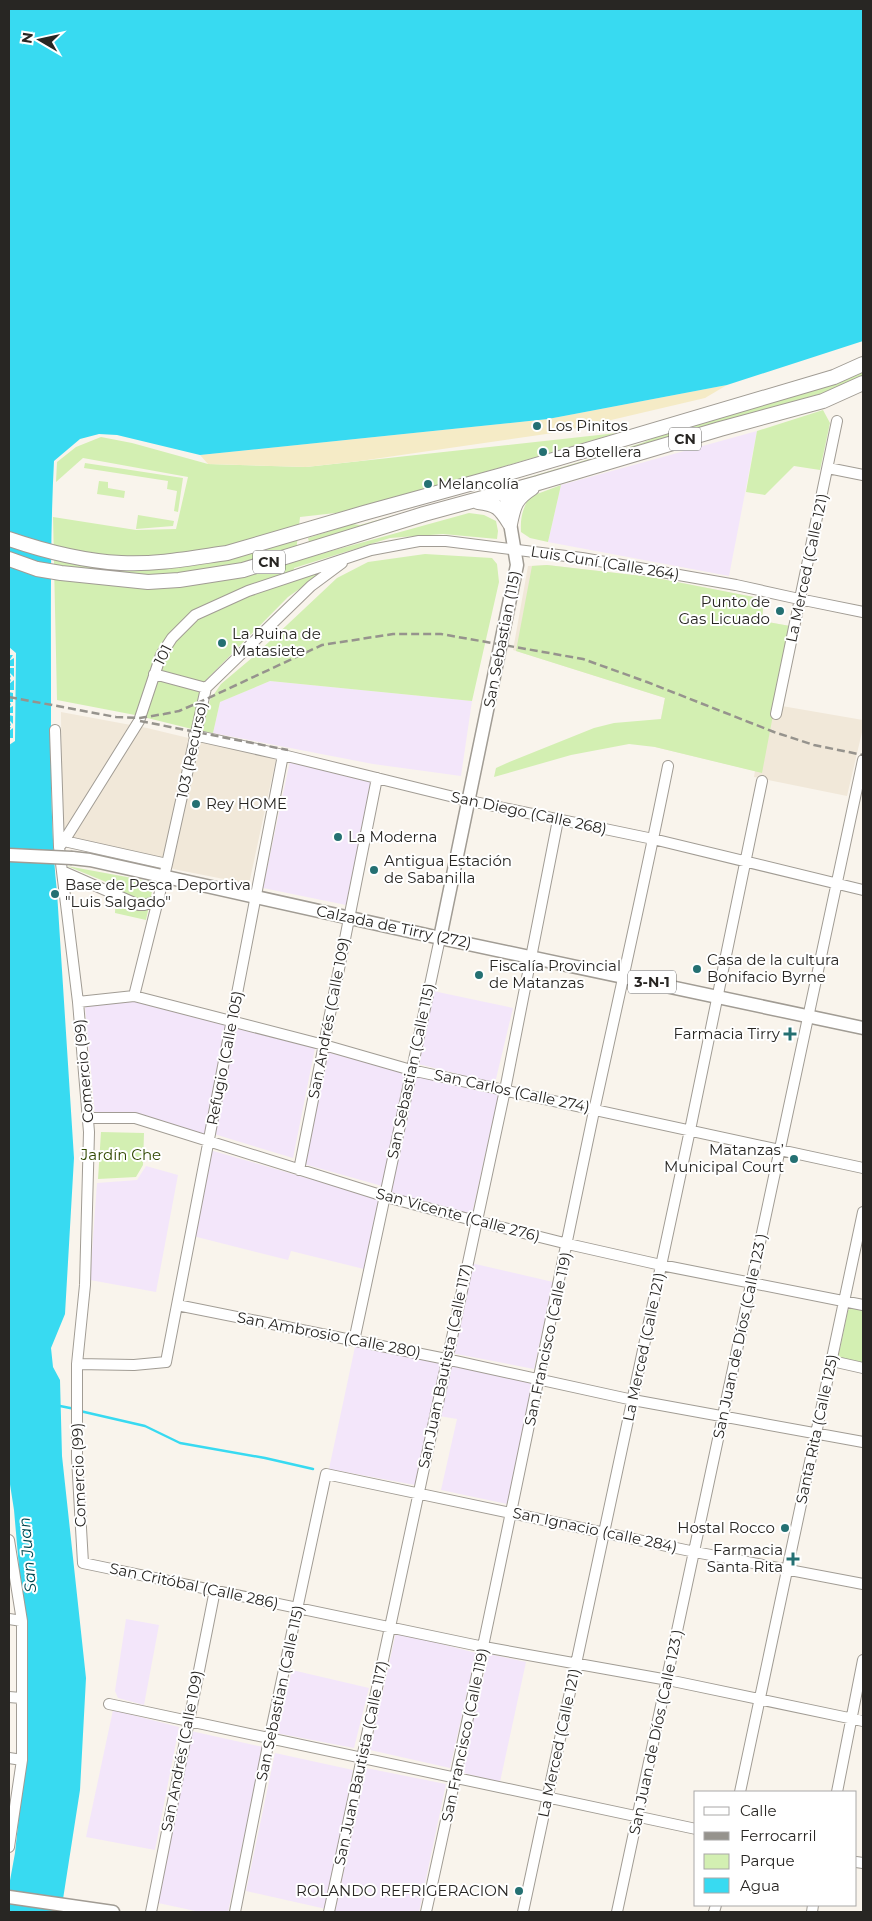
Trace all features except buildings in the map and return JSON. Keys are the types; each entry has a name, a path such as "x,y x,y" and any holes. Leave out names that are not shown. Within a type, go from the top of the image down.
{"highway":[{"name":"CN","path":"9,539 60,553 121,563 171,561 227,553 364,513 502,476 834,378 863,364"},
{"name":"CN","path":"9,559 61,574 148,582 179,580 243,570 720,428 824,401 863,383"},
{"path":"510,524 514,504 521,495 538,483"},
{"path":"471,501 492,503 502,510 510,524"}],"main road":[{"name":"San Sebastian (115)","path":"470,801 517,565 502,476"},
{"name":"San Sebastian (Calle 115)","path":"440,938 470,801"},
{"name":"Calzada de Tirry (272)","path":"9,855 72,858 256,896 348,918 863,1028"},
{"path":"9,1897 113,1912"}],"street":[{"name":"La Merced (Calle 121)","path":"776,714 837,421"},
{"path":"828,468 863,475"},
{"name":"Luis Cuní (Calle 264)","path":"346,560 371,550 419,541 446,541 582,558 736,585 863,612"},
{"name":"101","path":"62,844 140,718 160,655 172,638 196,615 248,591 311,569 346,560"},
{"name":"103 (Recurso)","path":"134,996 164,877 194,735 206,688 311,586 346,560"},
{"path":"154,674 206,688"},
{"name":"Comercio (99)","path":"55,730 62,871 78,1002 87,1118 90,1132 85,1285 77,1364 77,1458 83,1563"},
{"name":"San Diego (Calle 268)","path":"194,735 470,801 654,839 863,890"},
{"name":"Refugio (Calle 105)","path":"77,1364 134,1365 166,1362 283,755"},
{"name":"San Juan de Díos (Calle 123 )","path":"618,1912 863,760"},
{"name":"San Francisco (Calle 119)","path":"426,1912 484,1647 668,766"},
{"name":"San Andrés (Calle 109)","path":"299,1170 377,778"},
{"name":"La Merced (Calle 121)","path":"523,1912 633,1400 762,781"},
{"name":"San Juan Bautista (Calle 117)","path":"329,1912 504,1090 558,820"},
{"path":"62,844 167,864"},
{"path":"62,871 139,905 157,901"},
{"name":"San Sebastian (Calle 115)","path":"354,1340 440,938"},
{"path":"78,1002 134,996"},
{"name":"San Carlos (Calle 274)","path":"134,996 324,1045 411,1070 863,1168"},
{"name":"San Vicente (Calle 276)","path":"87,1118 134,1118 384,1196 476,1221 661,1265 863,1305"},
{"name":"Santa Rita (Calle 125)","path":"740,1791 758,1699 863,1212"},
{"name":"San Ambrosio (Calle 280)","path":"177,1305 446,1359 633,1400 863,1442"},
{"path":"832,1361 863,1368"},
{"name":"San Sebastian (Calle 115)","path":"235,1912 326,1474"},
{"name":"San Ignacio (calle 284)","path":"326,1474 694,1552 863,1584"},
{"path":"9,1540 22,1621 22,1760 9,1848"},
{"name":"San Critóbal (Calle 286)","path":"83,1563 484,1647 668,1680 863,1721"},
{"name":"San Andrés (Calle 109)","path":"151,1912 215,1590"},
{"path":"9,1619 22,1621"},
{"path":"837,1791 863,1660"},
{"path":"9,1697 21,1698"},
{"path":"108,1704 270,1740 694,1829"},
{"path":"9,1758 22,1760"}],"shaded area":[{"path":"757,431 729,576 548,542 561,485"},
{"path":"547,565 651,577 764,599 762,621 790,626 776,705 863,720 863,728 847,796 754,777 755,771 655,747 665,698 513,650 528,566"},
{"path":"270,681 472,701 461,776 373,764 213,733 220,702"},
{"path":"61,712 147,728 276,759 249,884 173,869 166,859 62,836"},
{"path":"290,761 373,779 346,905 263,888"},
{"path":"433,991 513,1008 495,1083 418,1064"},
{"path":"136,999 226,1024 205,1136 95,1115 85,1007"},
{"path":"235,1027 315,1048 293,1158 214,1134"},
{"path":"327,1052 406,1073 382,1186 304,1164"},
{"path":"413,1073 499,1092 472,1214 387,1194"},
{"path":"210,1150 379,1199 364,1269 291,1251 288,1260 193,1236"},
{"path":"146,1166 178,1175 156,1292 90,1280 97,1183 137,1180"},
{"path":"471,1263 553,1282 534,1369 451,1353"},
{"path":"356,1342 443,1359 415,1485 329,1469"},
{"path":"450,1364 533,1383 507,1504 441,1490 457,1419 439,1416"},
{"path":"126,1619 159,1625 144,1705 118,1698 115,1691"},
{"path":"396,1632 476,1653 450,1768 370,1750"},
{"path":"489,1654 526,1662 500,1782 460,1772"},
{"path":"292,1670 369,1688 354,1748 276,1733"},
{"path":"113,1710 179,1727 155,1850 86,1837"},
{"path":"191,1731 263,1747 228,1912 200,1912 158,1903"},
{"path":"275,1753 353,1770 326,1909 246,1891"},
{"path":"366,1768 446,1784 419,1912 335,1912"}],"green space":[{"path":"863,370 863,376 826,392 523,481 523,479 642,443 663,434"},
{"path":"823,410 830,423 820,470 794,466 765,495 746,492 757,431"},
{"path":"617,433 353,511 300,517 295,561 469,513 484,515 496,521 498,531 497,539 443,534 390,538 294,568 292,578 328,569 288,597 202,684 192,729 135,715 57,700 53,517 136,530 176,529 188,477 83,458 56,482 57,462 76,447 101,437 132,443 208,464 306,467"},
{"path":"85,463 183,478 178,512 174,511 177,491 167,489 168,481 84,468"},
{"path":"99,481 108,482 108,488 125,491 124,498 97,494"},
{"path":"561,485 548,542 530,538 521,532 522,513 529,497"},
{"path":"485,491 309,542 308,538 352,524 360,525"},
{"path":"138,515 174,521 173,526 136,529"},
{"path":"425,554 492,558 497,564 499,582 472,701 270,681 220,702 213,733 202,731 210,700 221,684 253,657 337,578 368,562"},
{"path":"547,565 651,577 764,599 762,621 790,626 762,773 655,747 629,744 571,755 494,777 496,768 594,728 614,723 661,719 665,698 516,651 532,566"},
{"path":"67,866 154,882 146,920 115,913 116,886"},
{"name":"Jardín Che","path":"101,1132 144,1133 143,1165 136,1177 98,1179"},
{"path":"855,1307 863,1308 863,1363 838,1358 848,1310"}],"sand":[{"name":"Los Pinitos","path":"727,385 705,398 560,432 360,461 306,467 208,464 200,455 548,419"}],"water":[{"name":"San Juan","path":"9,9 863,9 863,341 727,385 548,419 200,455 117,435 99,434 80,439 54,461 51,576 52,817 74,1158 65,1314 51,1348 53,1367 60,1380 62,1456 86,1678 80,1790 61,1912 9,1912 9,1886 15,1853 26,1750 28,1670 14,1510 9,1478"}],"pier":[{"path":"9,647 16,653 15,741 9,745 9,738 13,738 13,728 9,731 11,725 9,720 13,724 13,716 9,715 9,713 13,713 13,706 9,708 11,704 9,702 13,702 13,693 9,692 9,690 14,690 14,680 9,684 11,680 9,678 11,677 9,672 14,677 14,668 9,668 9,666 14,666 14,658 9,661 13,655 9,655"}],"waterway":[{"path":"60,1406 75,1409"},
{"path":"80,1411 145,1426 180,1443 265,1458 313,1469"}],"railway":[{"path":"9,697 116,717 140,718 179,711 322,645 393,634 441,634 583,659 774,732 814,745 863,755"},
{"path":"140,721 288,750"}],"place":[{"name":"Los Pinitos","path":"537,426"},
{"name":"La Botellera","path":"543,452"},
{"name":"Melancolía","path":"428,484"},
{"name":"Punto de Gas Licuado","path":"780,611"},
{"name":"La Ruina de Matasiete","path":"222,643"},
{"name":"Rey HOME","path":"196,804"},
{"name":"La Moderna","path":"338,837"},
{"name":"Antigua Estación de Sabanilla","path":"374,870"},
{"name":"Base de Pesca Deportiva \"Luis Salgado\"","path":"55,894"},
{"name":"Casa de la cultura Bonifacio Byrne","path":"697,969"},
{"name":"Fiscalía Provincial de Matanzas","path":"479,975"},
{"name":"Farmacia Tirry","path":"790,1034"},
{"name":"Matanzas’ Municipal Court","path":"794,1159"},
{"name":"Hostal Rocco","path":"785,1528"},
{"name":"Farmacia Santa Rita","path":"793,1559"},
{"name":"ROLANDO REFRIGERACION","path":"519,1891"}]}
